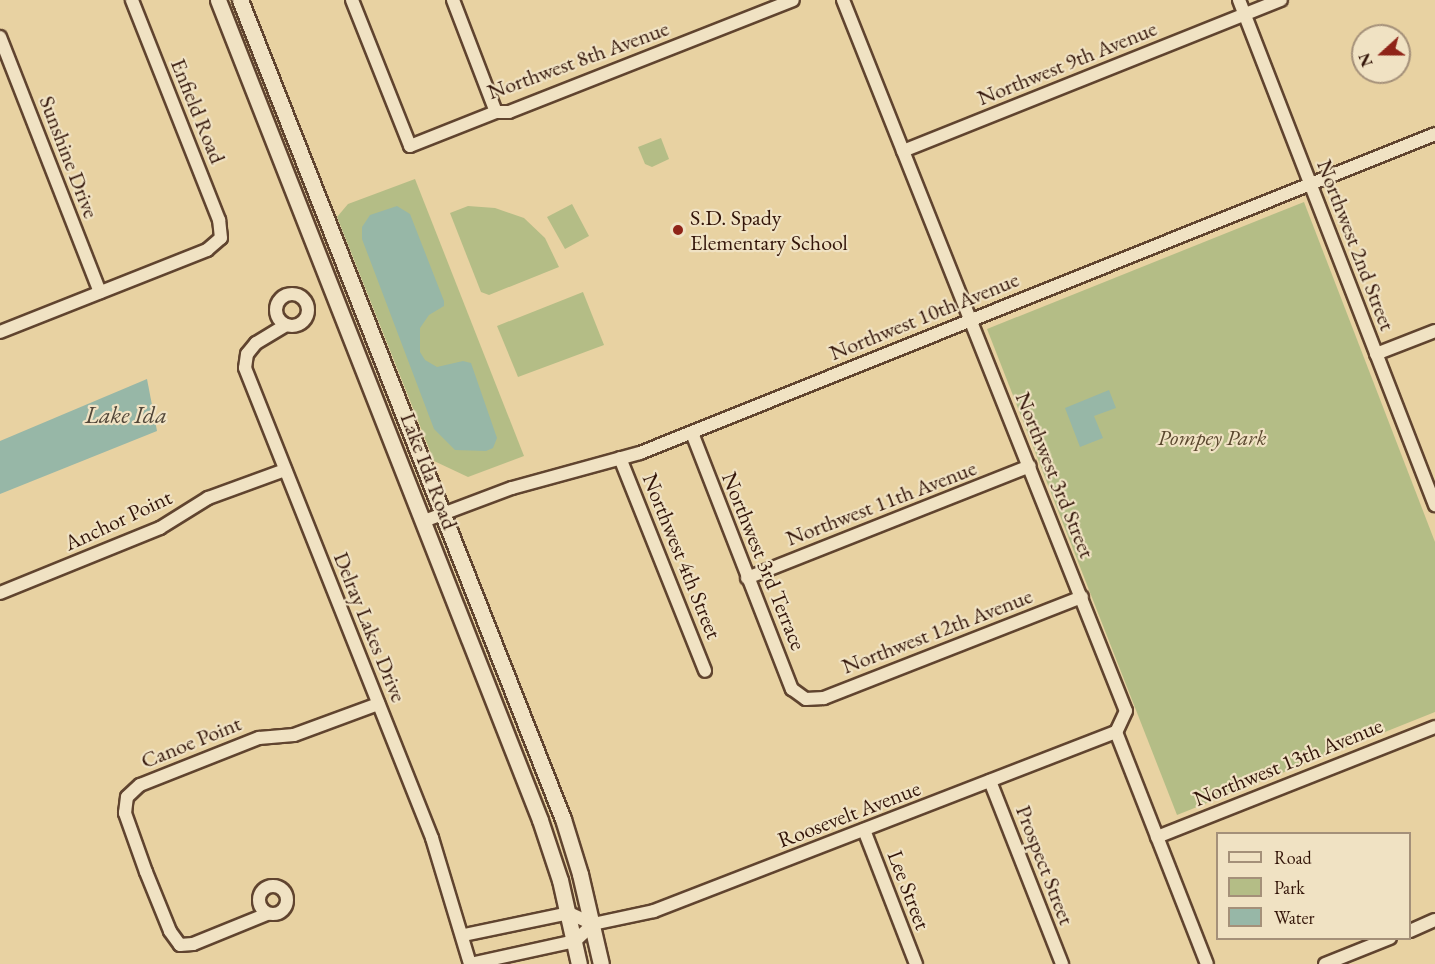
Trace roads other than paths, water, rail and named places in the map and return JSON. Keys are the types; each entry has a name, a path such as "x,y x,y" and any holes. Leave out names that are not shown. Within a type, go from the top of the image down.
{"street":[{"name":"Enfield Road","path":"100,292 207,250 221,238 219,220 132,0"},
{"name":"Lake Ida Road","path":"218,0 424,521 546,838 569,913 579,964"},
{"name":"Lake Ida Road","path":"240,0 562,819 593,924 601,964"},
{"name":"Northwest 8th Avenue","path":"352,0 410,146 496,112 509,111 793,0"},
{"path":"453,0 496,112"},
{"name":"Northwest 3rd Street","path":"843,0 1126,711 1116,732"},
{"name":"Northwest 2nd Street","path":"1239,0 1435,505"},
{"name":"Northwest 9th Avenue","path":"903,151 1281,0"},
{"name":"Sunshine Drive","path":"0,37 100,292"},
{"name":"Northwest 10th Avenue","path":"424,521 512,488 620,458 692,433 1435,134"},
{"path":"290,183 320,203"},
{"path":"0,332 100,292"},
{"name":"Delray Lakes Drive","path":"286,325 256,343 247,354 245,368 447,878 470,964"},
{"path":"1376,354 1435,331"},
{"name":"Northwest 3rd Terrace","path":"692,433 792,689 806,699"},
{"name":"Northwest 4th Street","path":"620,458 705,670"},
{"name":"Northwest 11th Avenue","path":"747,578 1030,466"},
{"name":"Anchor Point","path":"0,593 160,528 208,498 285,470"},
{"name":"Northwest 12th Avenue","path":"806,699 824,698 1082,597"},
{"name":"Canoe Point","path":"267,914 194,944 180,945 170,931 146,872 125,813 127,797 140,785 259,738 294,735 378,704"},
{"name":"Northwest 13th Avenue","path":"1157,837 1435,727"},
{"path":"1116,732 1207,964"},
{"name":"Roosevelt Avenue","path":"593,924 654,911 1116,732"},
{"name":"Prospect Street","path":"990,781 1062,964"},
{"name":"Lee Street","path":"864,831 916,964"},
{"path":"464,935 569,913 593,924 575,941 470,964"},
{"path":"1411,931 1435,920"},
{"path":"1325,964 1386,940"}],"water":[{"path":"397,206 410,214 444,301 444,306 429,315 420,328 420,352 425,360 437,367 463,361 471,363 497,438 493,448 486,451 455,450 434,429 362,239 362,227 370,215"},
{"name":"Lake Ida","path":"147,379 157,431 0,494 0,441"},
{"path":"1109,390 1116,408 1094,416 1103,438 1080,447 1065,408"}],"place":[{"name":"S.D. Spady Elementary School","path":"678,230"}],"park label":[{"name":"Pompey Park","path":"1212,438"}]}
